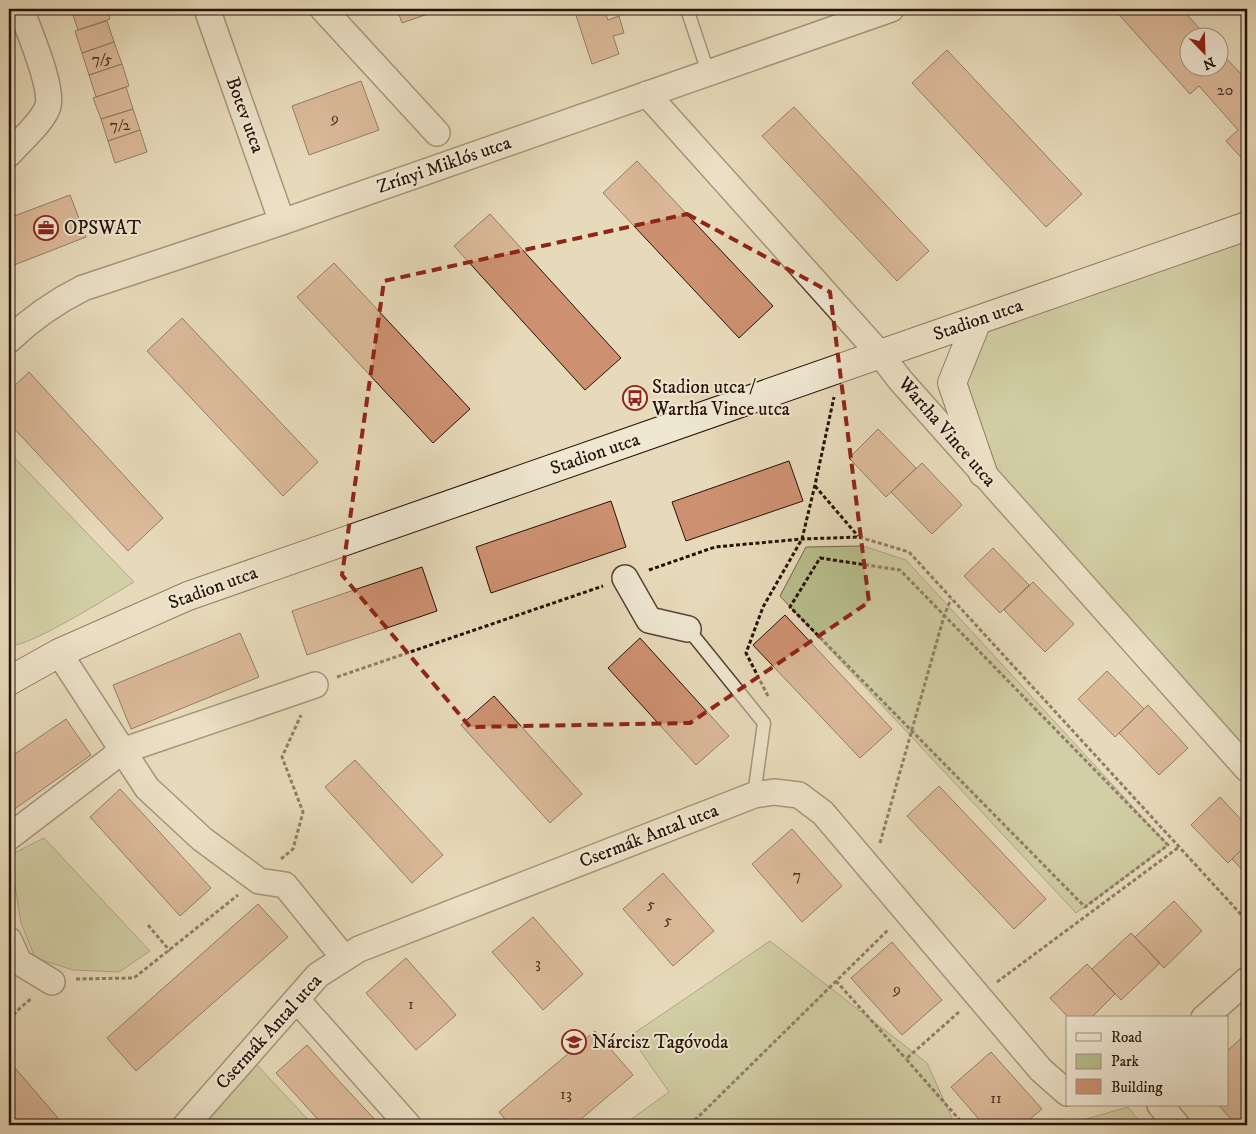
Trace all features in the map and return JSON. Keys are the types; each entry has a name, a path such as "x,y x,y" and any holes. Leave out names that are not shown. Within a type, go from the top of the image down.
{"street":[{"path":"9,154 38,122 48,106 48,86 21,9"},
{"name":"Botev utca","path":"207,9 282,222"},
{"path":"323,9 437,133"},
{"name":"Zrínyi Miklós utca","path":"9,340 35,317 58,301 83,288 282,222 891,9"},
{"name":"Wartha Vince utca","path":"647,94 1247,769"},
{"name":"Stadion utca","path":"9,682 59,653 188,596 1247,226"},
{"path":"976,320 952,382 983,473"},
{"path":"625,578 649,620 688,629"},
{"path":"59,653 146,788 202,840 257,879 285,885 344,958"},
{"path":"9,837 122,751 315,685"},
{"name":"Csermák Antal utca","path":"186,1125 318,975 359,949 754,795 774,792 800,795 823,813 1041,1070 1066,1092"},
{"path":"9,940 19,962 52,982"},
{"path":"1206,1016 1247,980"},
{"path":"297,1000 408,1125"},
{"path":"1161,1106 1177,1125"}],"lane":[{"path":"687,9 708,72"},
{"path":"688,629 764,723 754,795"}],"path":[{"path":"764,723 768,697 746,653 763,607 802,539 835,391"},
{"path":"815,485 859,536"},
{"path":"9,1020 20,1008 52,982 82,978 134,978 170,951 293,849 303,812 282,758 315,685 715,547 802,539 859,536 909,552 1247,920"},
{"path":"820,558 900,570 1168,845 1085,906 912,731 790,607 820,558"},
{"path":"872,872 944,616 952,599"},
{"path":"906,1058 978,996 1180,847"},
{"path":"690,1125 906,912"},
{"path":"148,925 170,951"},
{"path":"836,981 964,1125"}],"highlighted area":[{"path":"687,214 830,292 869,602 690,723 470,727 342,575 384,281"}],"green space":[{"path":"1247,226 1247,769 983,473 952,383 977,321"},
{"path":"9,452 134,582 52,630 19,644 9,646"},
{"path":"863,546 906,560 1168,845 1076,913 780,596 806,547"},
{"path":"44,838 150,951 119,972 73,970 35,958 21,923 10,855"},
{"path":"770,941 927,1063 955,1125 623,1125 669,1092 630,1036"},
{"path":"256,1064 313,1125 200,1125"},
{"path":"1128,1107 1143,1125 1065,1125"}],"building":[{"path":"71,9 107,9 110,19 78,30"},
{"path":"397,9 442,9 402,23"},
{"path":"574,9 609,9 604,10 608,20 619,16 624,33 613,36 619,54 592,64"},
{"path":"1114,9 1182,9 1199,28 1178,28 1178,78 1228,78 1228,60 1245,78 1247,76 1247,164 1226,141 1238,130 1199,86 1190,94"},
{"path":"107,21 114,42 82,53 75,31"},
{"path":"114,42 122,64 89,75 82,53"},
{"path":"947,50 1082,194 1046,227 912,83"},
{"path":"122,64 129,86 96,97 89,75"},
{"path":"361,81 379,130 309,155 292,106"},
{"path":"126,87 133,109 101,119 93,98"},
{"path":"794,107 929,251 897,281 762,136"},
{"path":"133,109 140,130 108,141 101,119"},
{"path":"140,130 147,152 115,163 108,141"},
{"path":"637,161 773,306 739,338 603,193"},
{"name":"OPSWAT","path":"70,195 86,237 9,267 9,218"},
{"path":"490,214 621,358 585,390 454,246"},
{"path":"334,263 470,409 433,443 297,297"},
{"path":"182,318 318,462 283,496 147,351"},
{"path":"29,372 163,518 128,551 9,423 9,391"},
{"path":"878,429 916,468 886,497 849,458"},
{"path":"789,461 803,501 686,541 672,502"},
{"path":"922,463 962,505 932,534 891,492"},
{"path":"611,501 626,547 491,593 476,547"},
{"path":"993,548 1029,585 1000,613 964,576"},
{"path":"422,567 437,611 307,655 292,611"},
{"path":"1033,582 1074,624 1045,652 1004,610"},
{"path":"785,615 892,729 860,758 753,645"},
{"path":"240,633 259,677 131,729 113,685"},
{"path":"640,638 729,736 696,765 608,668"},
{"path":"1107,671 1144,709 1115,737 1078,699"},
{"path":"494,696 582,794 550,823 461,725"},
{"path":"1148,705 1188,748 1159,775 1119,733"},
{"path":"66,719 91,755 9,813 9,758"},
{"path":"355,760 443,855 412,883 325,787"},
{"path":"939,786 1046,899 1014,929 907,816"},
{"path":"120,789 211,888 180,916 90,817"},
{"path":"1220,797 1247,826 1247,844 1228,863 1191,825"},
{"path":"792,829 842,886 802,922 752,864"},
{"path":"1247,844 1247,875 1232,859"},
{"path":"663,873 714,931 673,966 623,909"},
{"path":"1174,901 1202,931 1164,968 1135,937"},
{"path":"258,904 288,937 136,1071 107,1038"},
{"path":"533,917 583,974 543,1010 492,952"},
{"path":"1131,933 1160,963 1121,1000 1092,969"},
{"path":"892,942 942,1000 902,1035 851,978"},
{"path":"406,958 456,1015 416,1050 366,993"},
{"path":"1087,964 1115,994 1093,1016 1067,1016 1050,998"},
{"path":"595,1031 633,1075 574,1125 510,1125 499,1112"},
{"path":"1247,1033 1247,1125 1237,1125 1219,1106 1228,1106 1228,1050"},
{"path":"307,1045 380,1125 323,1125 276,1073"},
{"path":"991,1052 1042,1109 1023,1125 984,1125 951,1087"},
{"path":"9,1061 64,1125 9,1125"}],"place":[{"name":"OPSWAT","path":"46,228"},
{"name":"Stadion utca / Wartha Vince utca","path":"635,398"},
{"name":"Nárcisz Tagóvoda","path":"574,1042"}]}
